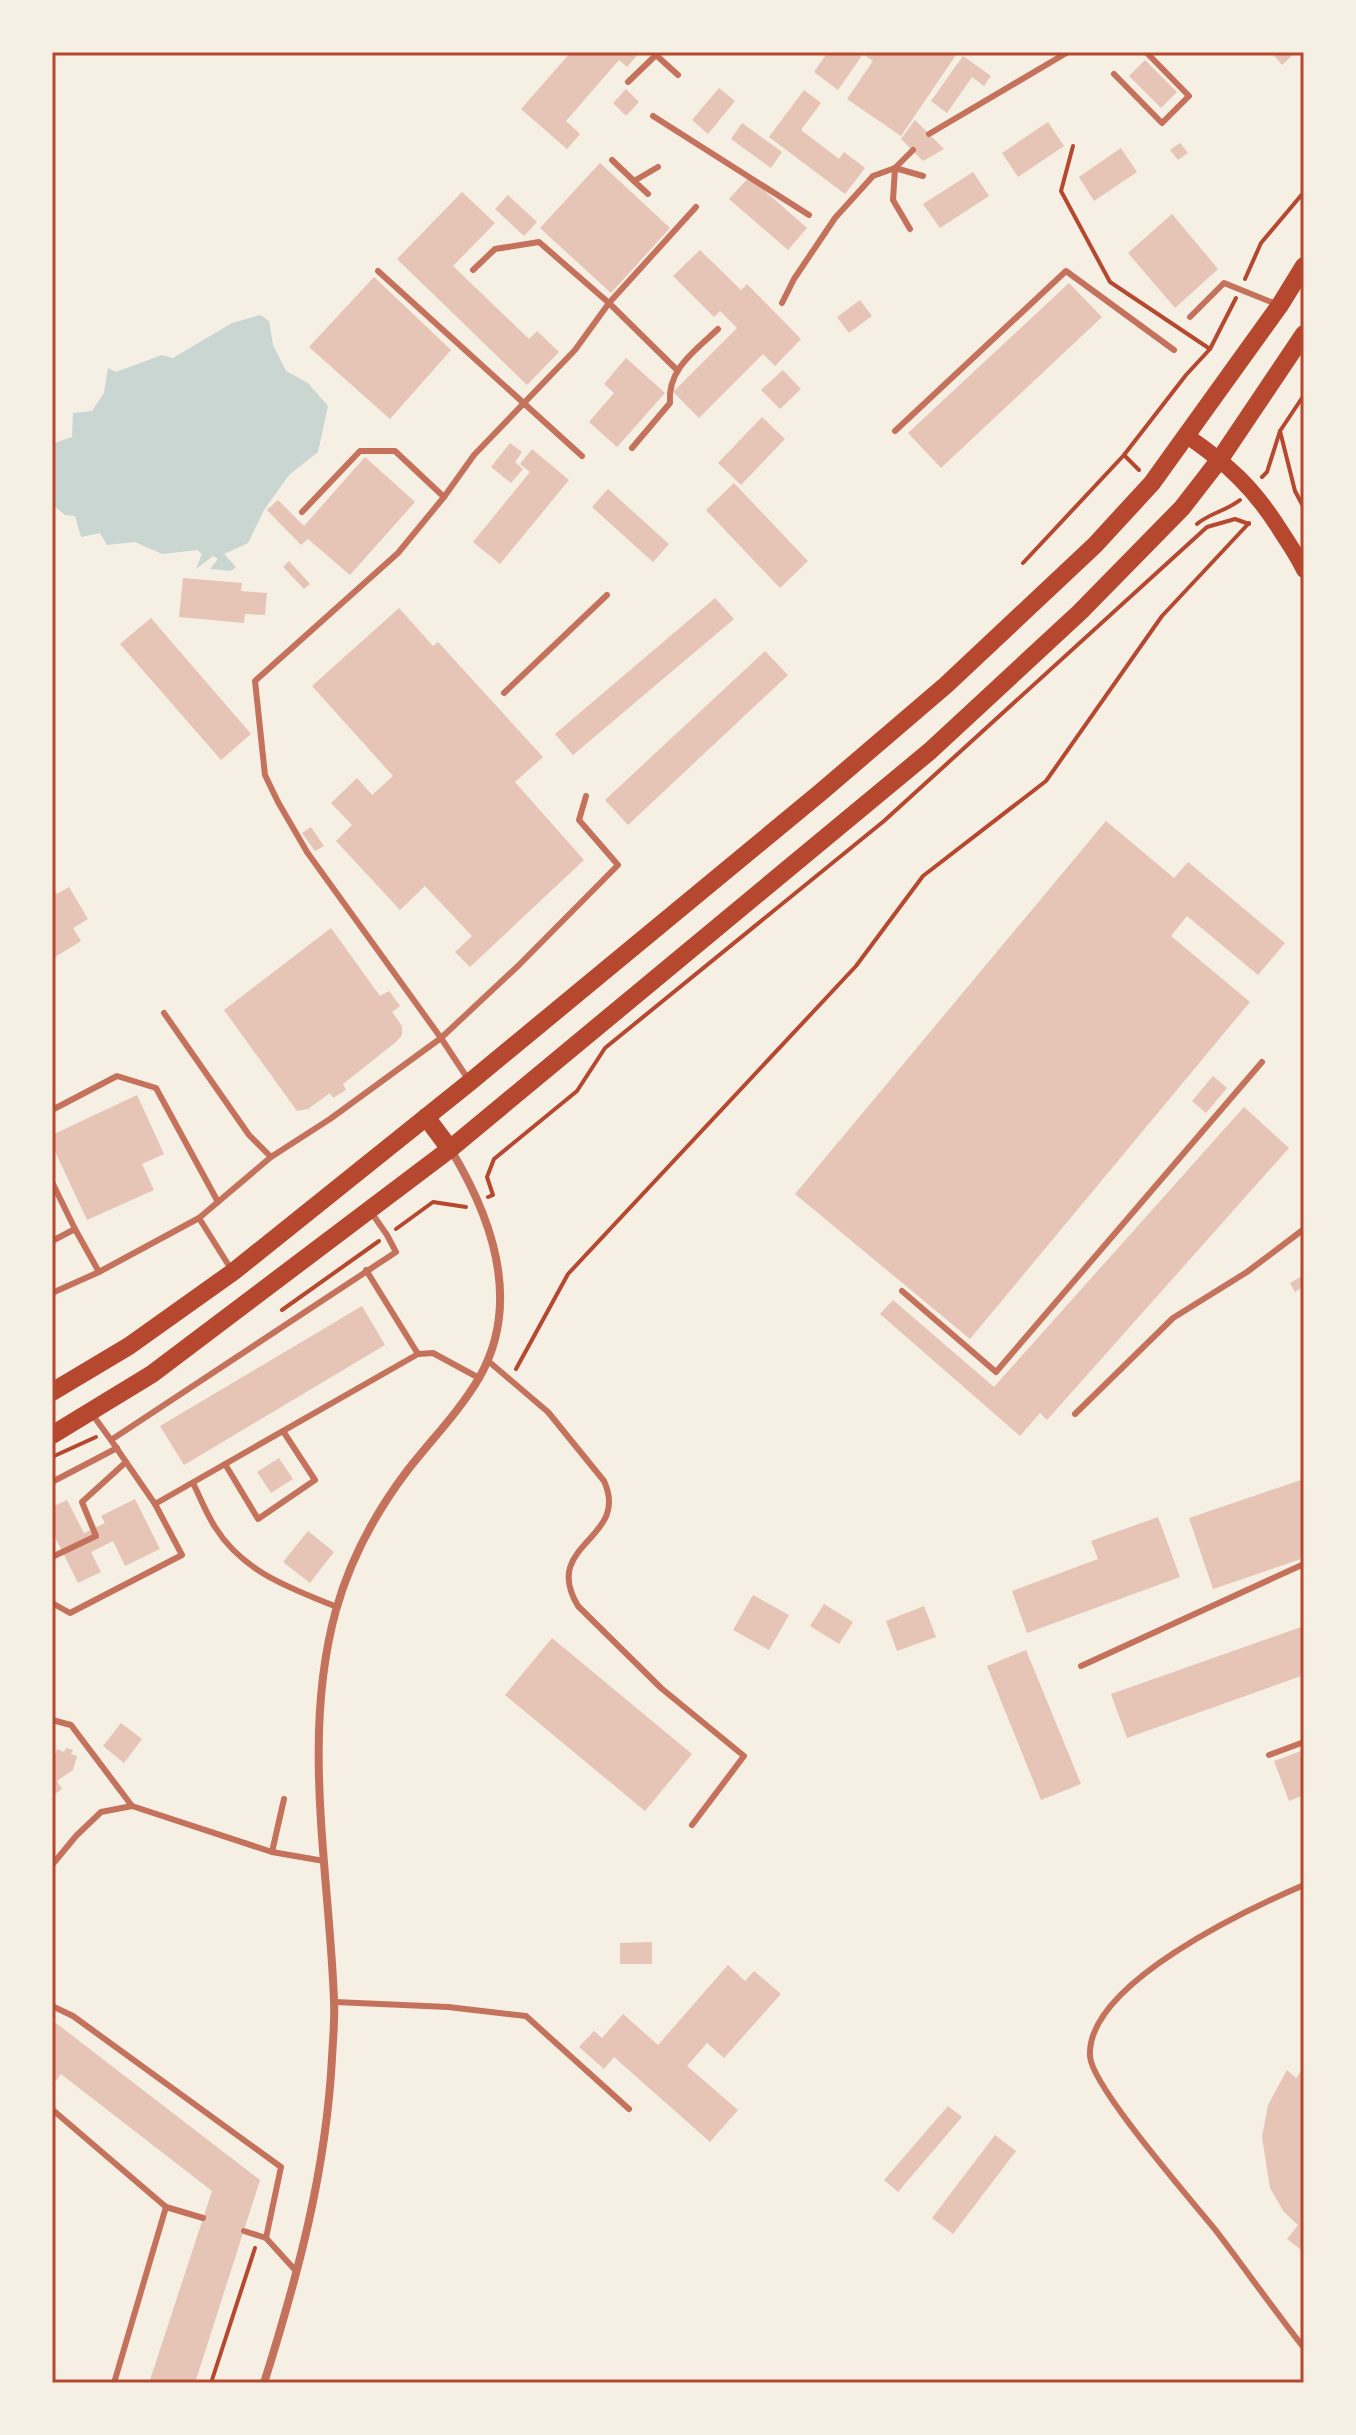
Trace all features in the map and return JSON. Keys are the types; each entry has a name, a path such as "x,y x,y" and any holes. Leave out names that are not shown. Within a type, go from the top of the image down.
{"main road":[{"path":"52,1392 129,1346 233,1272 470,1082 946,685 1095,545 1152,483 1280,305 1304,266"},
{"path":"52,1435 152,1374 450,1149 930,751 1080,612 1182,508 1220,459 1304,334"},
{"path":"1187,436 1220,459 1251,488 1304,570"},
{"path":"426,1117 450,1149"}],"street":[{"path":"264,2383 297,2273 329,2119 335,2002 324,1861 319,1737 325,1655 337,1607 377,1514 479,1378 496,1329 502,1287 493,1239 450,1149"}],"lane":[{"path":"1054,52 1065,54"},
{"path":"1114,74 1162,123 1189,96 1146,52"},
{"path":"628,82 657,53 678,75"},
{"path":"929,134 1065,54"},
{"path":"653,116 809,215"},
{"path":"782,303 794,279 835,218 873,176 895,168 913,150"},
{"path":"612,160 648,194"},
{"path":"634,181 658,167"},
{"path":"895,168 923,176"},
{"path":"895,168 893,200 910,229"},
{"path":"470,1082 307,852 278,802 265,775 255,681 398,553 474,455 575,350 609,303 696,207"},
{"path":"473,270 495,249 539,242 609,303 676,369"},
{"path":"378,271 582,456"},
{"path":"895,431 1066,271 1174,350"},
{"path":"1190,317 1224,283 1280,305"},
{"path":"632,448 670,403 669,393 676,369 718,329"},
{"path":"302,512 360,451 395,451 444,497"},
{"path":"504,693 607,595"},
{"path":"52,1293 99,1272 199,1218 271,1157 330,1119 441,1038 618,865 579,820 586,796"},
{"path":"164,1013 249,1135 271,1157"},
{"path":"902,1291 996,1372 1262,1062"},
{"path":"52,1110 117,1076 156,1088 218,1202"},
{"path":"52,1182 99,1272"},
{"path":"111,1440 396,1252 369,1210"},
{"path":"199,1218 233,1272"},
{"path":"52,1241 75,1229"},
{"path":"1075,1414 1173,1318 1247,1272 1304,1229"},
{"path":"366,1270 418,1354"},
{"path":"155,1504 418,1354 433,1353 479,1378"},
{"path":"487,1360 548,1412 604,1481 609,1493 610,1505 605,1518 566,1573 571,1595 578,1606 661,1688 744,1756 692,1825"},
{"path":"52,1603 70,1613 182,1555 155,1504 90,1411"},
{"path":"225,1464 258,1519 315,1480 283,1431"},
{"path":"52,1482 117,1448"},
{"path":"52,1557 96,1536 82,1502 126,1462"},
{"path":"193,1483 215,1527 251,1567 278,1583 337,1607"},
{"path":"1081,1666 1304,1564"},
{"path":"52,1720 71,1725 132,1806"},
{"path":"1269,1755 1304,1742"},
{"path":"272,1852 284,1799"},
{"path":"52,1865 101,1812 132,1806 272,1852 324,1861"},
{"path":"1304,1885 1266,1901 1160,1959 1112,2004 1096,2028 1090,2056 1095,2073 1134,2129 1304,2348"},
{"path":"335,2002 448,2007 526,2016 629,2109"},
{"path":"52,2006 73,2016 281,2167 263,2236"},
{"path":"52,2113 54,2111 166,2207 203,2218"},
{"path":"114,2383 166,2207"},
{"path":"244,2231 263,2236 297,2273"}],"path":[{"path":"1073,146 1061,191 1110,282 1210,349"},
{"path":"1023,563 1124,455 1210,349 1261,243 1304,192"},
{"path":"1304,395 1280,431 1295,491 1304,508"},
{"path":"1295,491 1304,485"},
{"path":"511,1378 568,1274 856,966 923,876 1046,781 1162,616 1265,506"},
{"path":"1197,524 1204,531"},
{"path":"211,2383 263,2236"}],"shaded area":[{"path":"260,315 269,321 273,345 286,371 308,383 328,406 318,452 289,475 264,510 248,543 224,554 236,567 231,571 210,569 218,559 213,556 196,569 202,554 197,550 162,554 135,542 107,545 100,533 81,537 75,516 65,515 52,504 52,444 72,437 73,413 92,411 104,393 108,368 116,372 162,355 173,358 232,323"}],"building":[{"path":"571,52 640,52 627,67 619,60 566,121 580,134 567,149 521,109"},
{"path":"828,52 958,52 901,136 847,99 873,61 863,54 838,90 814,72"},
{"path":"1290,52 1293,55 1282,65 1273,54"},
{"path":"963,56 991,76 984,86 972,77 947,113 931,101"},
{"path":"1145,60 1177,92 1161,108 1129,76"},
{"path":"719,88 735,101 708,134 692,120"},
{"path":"626,89 639,102 626,116 613,103"},
{"path":"804,90 821,103 801,130 839,159 844,152 865,168 845,194 769,137"},
{"path":"915,120 944,149 923,161 901,139"},
{"path":"1048,122 1064,146 1018,177 1002,153"},
{"path":"742,123 782,152 771,168 731,139"},
{"path":"1180,143 1188,153 1178,160 1170,150"},
{"path":"1121,148 1137,172 1094,201 1079,177"},
{"path":"600,163 670,228 611,293 540,228"},
{"path":"973,172 989,196 940,228 923,204"},
{"path":"749,177 807,228 788,250 729,199"},
{"path":"462,192 495,223 453,266 529,339 537,331 559,352 527,385 397,259"},
{"path":"508,195 537,222 524,236 495,209"},
{"path":"1172,214 1218,269 1175,308 1128,253"},
{"path":"700,250 741,290 747,284 801,339 775,366 763,354 699,418 673,392 737,328 720,311 714,317 673,276"},
{"path":"374,277 451,350 390,419 309,347"},
{"path":"1069,283 1102,317 941,468 908,433"},
{"path":"860,300 872,316 849,333 837,317"},
{"path":"626,358 665,393 617,447 589,422 614,393 604,384"},
{"path":"783,370 801,389 780,409 761,390"},
{"path":"762,417 785,439 741,485 718,463"},
{"path":"510,443 522,452 515,462 523,469 511,483 491,467"},
{"path":"532,449 569,480 500,564 473,542 530,472 520,464"},
{"path":"365,457 415,502 350,575 308,539 301,545 267,510 278,500 304,526"},
{"path":"734,483 808,561 780,588 706,510"},
{"path":"608,489 669,544 653,562 592,507"},
{"path":"289,561 310,584 304,589 283,567"},
{"path":"183,578 242,583 241,591 267,593 265,615 245,614 244,623 179,617"},
{"path":"715,598 734,619 573,755 555,734"},
{"path":"399,608 433,646 438,642 543,757 515,782 584,860 470,967 455,952 472,936 425,886 400,910 336,841 352,825 331,803 357,778 372,795 393,776 312,686"},
{"path":"151,618 251,734 221,760 120,644"},
{"path":"765,651 788,675 628,825 605,800"},
{"path":"1106,821 1174,878 1188,862 1285,943 1258,975 1187,916 1171,936 1250,1002 970,1339 795,1194"},
{"path":"311,827 324,846 315,851 302,833"},
{"path":"52,886 57,894 69,887 88,919 73,928 81,941 52,959"},
{"path":"331,928 380,996 389,991 400,1006 392,1012 402,1026 402,1035 343,1084 346,1090 333,1098 330,1093 308,1109 297,1111 224,1010"},
{"path":"1213,1076 1227,1088 1206,1113 1192,1101"},
{"path":"137,1095 164,1154 142,1164 154,1190 87,1220 52,1145 52,1135"},
{"path":"1244,1107 1289,1148 1047,1420 1040,1413 1020,1436 880,1314 893,1300 994,1387"},
{"path":"1304,1275 1304,1286 1295,1292 1290,1283"},
{"path":"362,1306 385,1345 184,1465 160,1426"},
{"path":"279,1458 293,1479 271,1493 257,1472"},
{"path":"1304,1479 1304,1558 1213,1589 1189,1518"},
{"path":"135,1499 160,1549 125,1566 113,1541 91,1552 101,1572 78,1583 52,1531 52,1507 67,1500 84,1533 105,1523 101,1516"},
{"path":"1158,1517 1180,1577 1027,1633 1012,1591 1098,1559 1091,1541"},
{"path":"308,1531 334,1552 310,1583 283,1562"},
{"path":"753,1595 789,1615 769,1650 733,1630"},
{"path":"824,1604 853,1622 839,1644 810,1626"},
{"path":"924,1606 936,1637 897,1651 886,1621"},
{"path":"1304,1626 1304,1675 1127,1738 1111,1694"},
{"path":"552,1638 692,1754 645,1811 505,1695"},
{"path":"1026,1650 1081,1784 1041,1800 987,1666"},
{"path":"121,1723 142,1739 124,1763 103,1746"},
{"path":"66,1748 73,1750 71,1754 77,1756 73,1770 57,1781 62,1789 52,1796 52,1755 55,1756 57,1749 64,1752"},
{"path":"1304,1750 1304,1795 1289,1801 1274,1761"},
{"path":"652,1942 652,1964 620,1964 620,1943"},
{"path":"728,1965 745,1981 754,1971 781,1994 724,2058 707,2043 687,2066 738,2110 710,2142 614,2057 604,2069 579,2047 594,2031 602,2038 623,2014 658,2045"},
{"path":"52,2020 260,2180 195,2383 149,2383 212,2191 61,2074 52,2086"},
{"path":"1304,2067 1304,2252 1287,2239 1298,2225 1284,2212 1270,2188 1262,2137 1268,2105 1287,2070 1296,2078"},
{"path":"948,2106 962,2117 898,2192 884,2180"},
{"path":"995,2135 1016,2151 953,2234 932,2218"}]}
